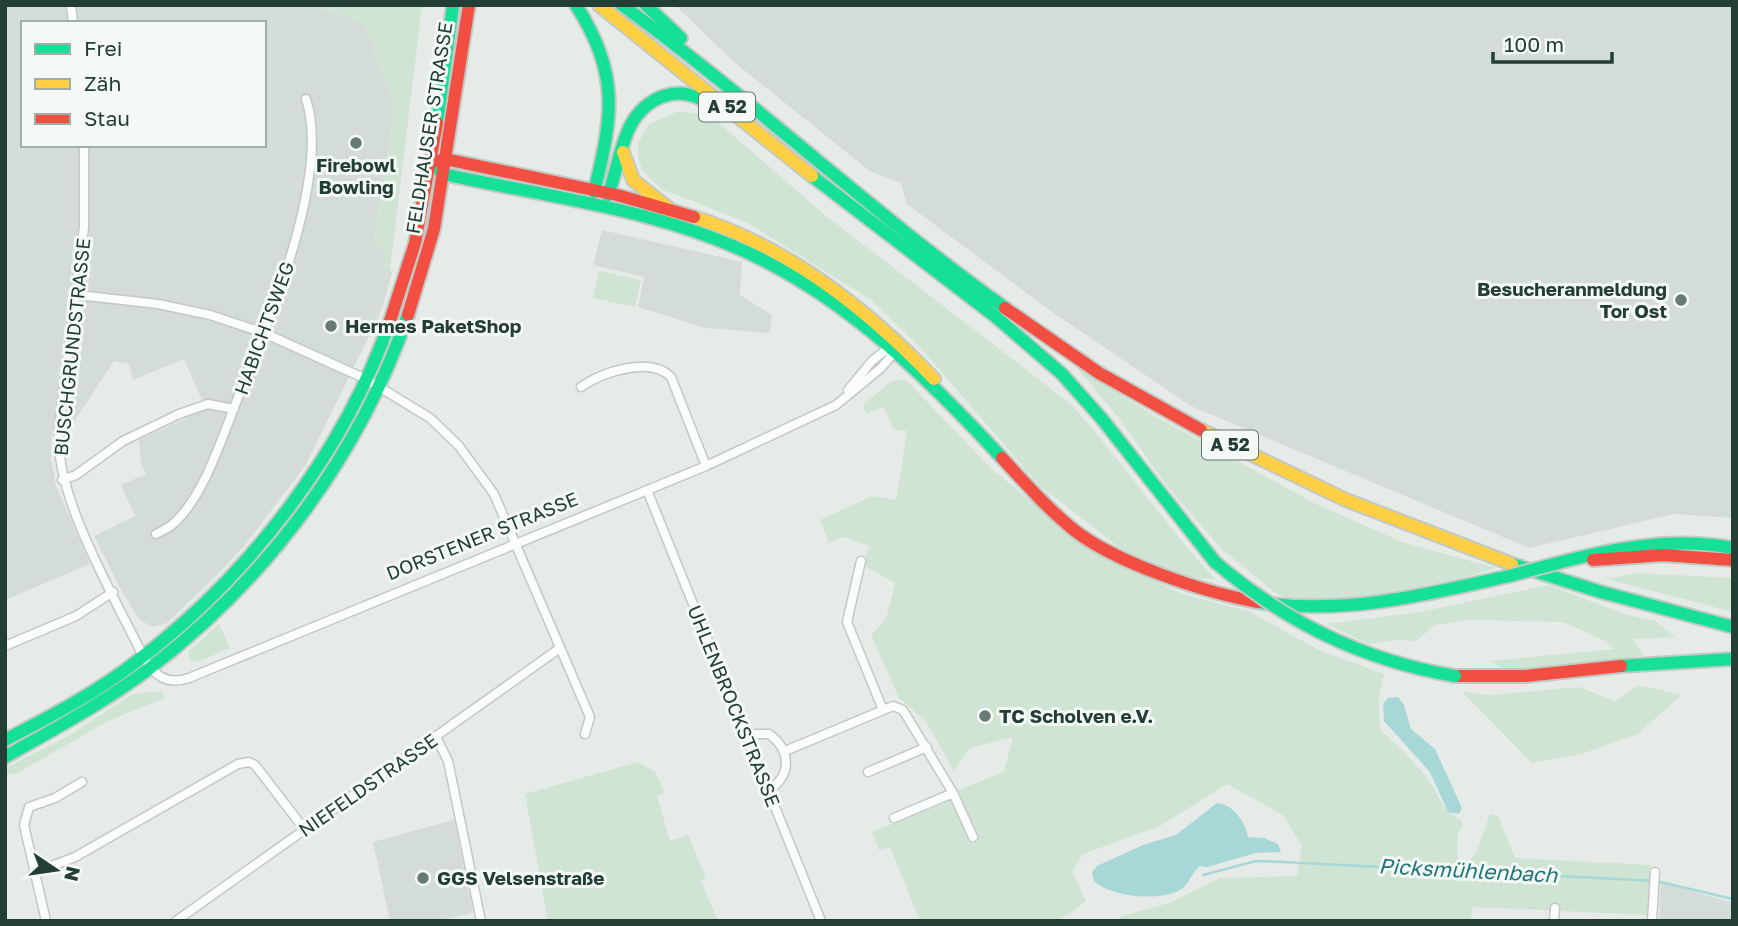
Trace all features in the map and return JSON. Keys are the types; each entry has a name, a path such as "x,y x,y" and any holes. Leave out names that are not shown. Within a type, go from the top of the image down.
{"main road":[{"name":"FELDHAUSER STRASSE","path":"439,161 453,5"},
{"name":"FELDHAUSER STRASSE","path":"143,656 228,580 264,540 315,470 377,358 405,278 439,161 469,5"},
{"path":"576,5 601,46 610,79 605,141 594,192 597,208"},
{"name":"A 52","path":"599,5 668,57 787,157 929,270 1007,326 1061,373 1093,407 1185,530 1215,562 1255,597 1325,640 1399,667 1455,676 1539,677 1669,661 1733,659"},
{"name":"A 52","path":"622,5 742,98 909,237 1084,364 1159,409 1297,480 1396,522 1551,576 1733,627"},
{"path":"646,5 736,88 742,98"},
{"path":"597,208 615,181 622,145 631,119 642,105 674,93 694,96 712,104 761,144 787,157"},
{"path":"622,145 626,168 633,180 673,212"},
{"path":"894,348 828,298 792,275 732,246 597,208 443,174 439,161 608,195 673,212 779,254 848,299 1076,531 1185,584 1233,597 1292,608 1348,608 1428,596 1640,544 1701,542 1733,548"},
{"name":"FELDHAUSER STRASSE","path":"150,668 203,624 276,548 321,488 379,386 426,260 443,174"},
{"path":"1554,564 1645,554 1700,555 1733,560"},
{"path":"5,740 79,700 143,656"},
{"path":"5,757 88,710 150,668"}],"street":[{"name":"HABICHTSWEG","path":"156,534 174,523 194,494 219,447 264,332 291,253 304,195 313,121 306,99"},
{"name":"BUSCHGRUNDSTRASSE","path":"84,147 84,227 78,295 58,438 62,480 143,656"},
{"path":"78,295 158,304 210,315 264,332 366,379 430,418 459,446 494,494 590,717 585,734"},
{"name":"DORSTENER STRASSE","path":"150,668 164,680 177,682 189,678 515,542 706,466 828,409 894,348"},
{"path":"581,387 595,377 652,366 664,370 671,377 706,466"},
{"path":"62,480 76,475 122,441 178,414 208,404 233,409"},
{"name":"UHLENBROCKSTRASSE","path":"647,490 821,921"},
{"path":"861,561 847,622 883,710"},
{"path":"5,646 76,616 113,592"},
{"name":"NIEFELDSTRASSE","path":"176,921 560,648"},
{"path":"143,656 150,668"},
{"path":"785,751 893,706 903,710 953,793 973,837"},
{"path":"746,734 769,734 785,751 786,769 782,778 769,790"},
{"path":"436,737 448,761 481,921"},
{"path":"868,772 927,747"},
{"path":"36,872 75,857 238,764 249,762 255,765 305,830"},
{"path":"46,921 24,825 29,807 55,798 82,782"},
{"path":"894,818 953,793"},
{"path":"1652,921 1655,872"},
{"path":"1554,921 1555,908"}],"shaded area":[{"path":"5,5 308,5 351,17 366,27 394,107 374,243 385,248 390,271 393,270 380,314 305,466 245,545 219,573 167,623 152,627 139,619 94,536 135,516 121,485 146,474 141,463 139,440 206,409 184,359 133,380 129,364 114,361 67,432 52,432 51,459 56,486 90,564 5,600"},
{"path":"675,5 1733,5 1733,518 1674,514 1529,548 1191,406 1045,307 907,204 901,183 870,171 734,62"},
{"path":"602,230 742,262 740,295 772,315 769,333 705,328 638,307 644,277 593,265"},
{"name":"GGS Velsenstraße","path":"454,820 473,913 436,921 390,921 373,842"},
{"path":"1661,882 1733,903 1733,921 1659,921"}],"green space":[{"path":"308,5 404,5 410,9 411,5 422,5 390,271 384,268 385,248 374,244 394,107 366,27 351,17"},
{"path":"679,111 706,115 722,126 826,216 1071,404 1216,580 1177,575 1120,548 1040,486 917,344 871,300 748,223 661,189 642,170 638,143 649,124"},
{"path":"599,271 641,280 635,307 593,298"},
{"path":"1076,367 1153,415 1314,503 1402,542 1496,568 1426,590 1355,599 1295,602 1275,593 1221,548 1166,485 1119,418"},
{"path":"905,379 995,472 1092,549 1180,593 1250,612 1319,650 1384,674 1379,697 1380,730 1413,761 1450,813 1460,819 1463,826 1458,832 1457,856 1462,862 1469,861 1477,851 1490,814 1498,816 1515,858 1650,865 1648,915 1472,907 1471,921 1124,921 1119,917 1169,903 1220,878 1297,876 1302,846 1283,815 1227,784 1160,826 1083,854 1072,872 1086,901 1068,915 1052,921 920,921 890,847 879,850 872,832 960,797 958,790 1004,772 1013,737 970,748 954,771 925,720 899,698 871,635 886,619 895,583 863,565 869,546 844,537 829,543 820,520 872,496 896,500 907,431 893,429 884,407 866,414 863,405 890,382"},
{"path":"1636,573 1733,578 1733,612 1607,579"},
{"path":"1549,585 1624,614 1655,621 1675,637 1633,639 1644,655 1597,664 1502,669 1491,661 1614,649 1603,640 1563,622 1469,620 1435,625 1416,641 1398,640 1368,644 1327,624 1420,612"},
{"path":"219,624 230,648 197,662 190,660 188,652"},
{"path":"1639,685 1682,695 1636,735 1581,754 1532,763 1462,692 1489,695 1579,687 1615,701"},
{"path":"162,691 165,698 108,721 16,774 5,773 5,768 68,736 133,694"},
{"path":"638,762 655,772 665,792 657,796 670,841 688,835 706,878 701,881 718,921 548,921 525,794"}],"water":[{"path":"1398,697 1404,705 1411,729 1435,749 1462,808 1459,814 1448,812 1430,772 1384,721 1383,704 1388,698"},
{"path":"1217,803 1223,804 1238,815 1248,837 1264,838 1278,844 1281,852 1256,853 1207,867 1200,866 1183,888 1163,895 1150,897 1124,894 1102,887 1094,881 1092,872 1097,866 1143,845 1176,835"}],"waterway":[{"name":"Picksmühlenbach","path":"1203,875 1256,861 1282,862 1656,881 1733,899"}],"traffic: fast":[{"path":"437,123 453,5"},
{"path":"576,5 600,53 609,96 605,140 594,192"},
{"path":"622,5 719,79 956,272 1005,308"},
{"path":"646,5 681,38"},
{"path":"608,195 631,124 650,103 671,94 686,94 700,98 719,110"},
{"path":"432,163 443,174 603,206 682,227 757,257 826,297 858,321 947,400 1002,458"},
{"path":"812,176 996,317 1062,374 1102,419 1215,562"},
{"path":"5,757 97,704 150,668 193,633 271,554 305,510 364,417 388,367 408,315"},
{"path":"5,740 89,694 137,661 178,628 254,551 288,509 347,418 390,321"},
{"path":"1554,564 1621,549 1665,544 1733,548"},
{"path":"1215,562 1270,603 1327,636 1388,660 1455,676"},
{"path":"1512,564 1601,592 1733,627"},
{"path":"1513,575 1554,564"},
{"path":"1258,602 1290,606 1355,605 1419,596 1513,575"},
{"path":"1621,666 1733,659"}],"traffic: slow":[{"path":"599,5 812,176"},
{"path":"623,152 633,180 673,212"},
{"path":"694,217 762,245 824,283 881,328 934,379"},
{"path":"1201,430 1346,500 1512,564"}],"traffic: jam":[{"path":"408,315 434,229 469,5"},
{"path":"390,321 415,243 437,123"},
{"path":"438,161 445,159 617,195 694,217"},
{"path":"1005,308 1099,373 1201,430"},
{"path":"1002,458 1074,530 1113,554 1188,584 1258,602"},
{"path":"1593,560 1663,555 1733,560"},
{"path":"1455,676 1525,676 1621,666"}],"place":[{"name":"Firebowl Bowling","path":"356,143"},
{"name":"Besucheranmeldung Tor Ost","path":"1681,300"},
{"name":"Hermes PaketShop","path":"331,326"},
{"name":"TC Scholven e.V.","path":"985,716"},
{"name":"GGS Velsenstraße","path":"423,878"}]}
